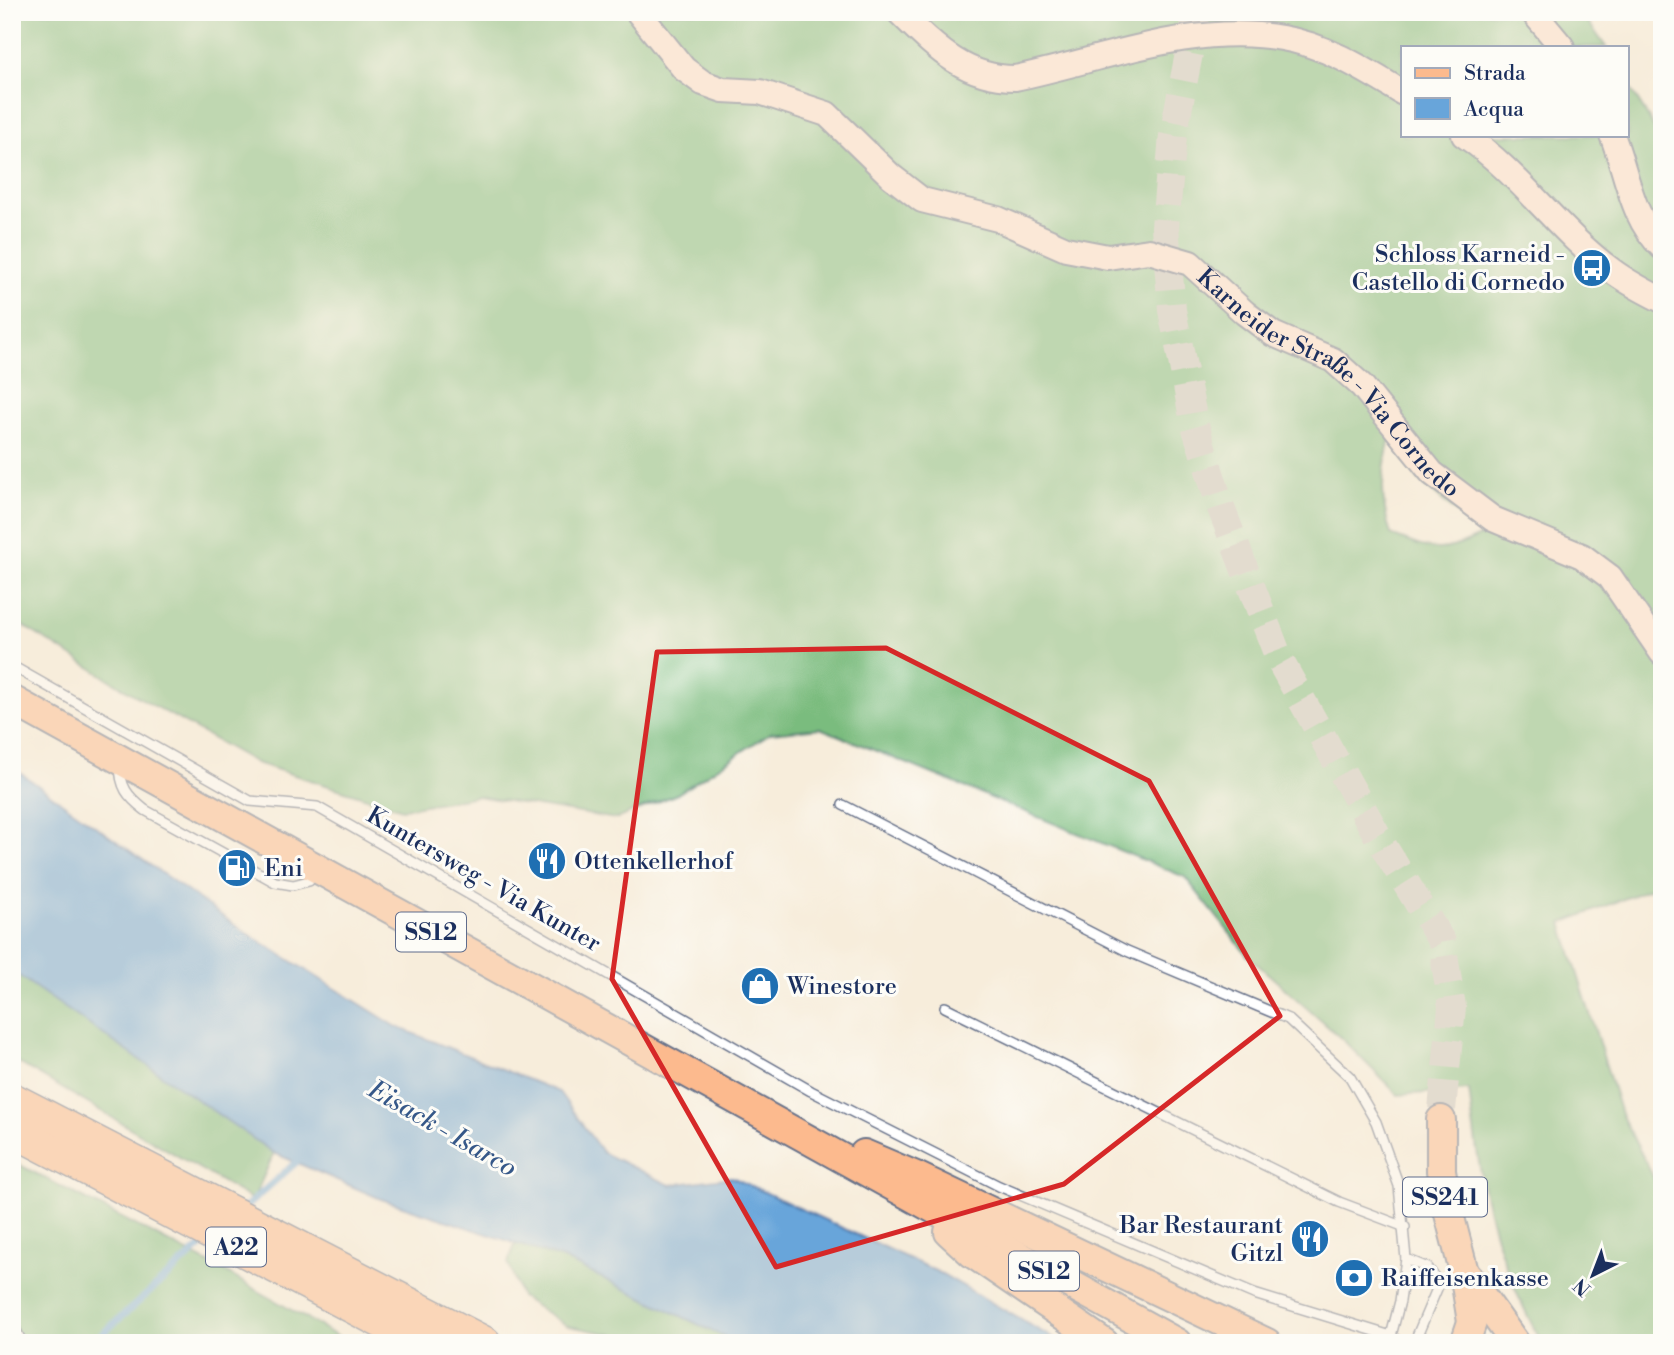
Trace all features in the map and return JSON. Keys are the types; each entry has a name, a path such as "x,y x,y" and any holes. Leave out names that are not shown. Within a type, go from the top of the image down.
{"highway":[{"name":"A22","path":"12,1099 485,1343"},
{"name":"A22","path":"12,1130 422,1343"}],"main road":[{"name":"SS12","path":"12,699 1177,1343"},
{"path":"742,1104 918,1177 1267,1343"},
{"name":"SS241","path":"1441,1120 1441,1171 1464,1272 1472,1322 1465,1343"},
{"path":"911,1198 972,1253 1104,1343"},
{"name":"SS241","path":"1464,1272 1515,1343"}],"street":[{"name":"Karneider Straße - Via Cornedo","path":"638,12 684,69 704,83 723,90 760,92 827,114 891,176 922,200 998,219 1066,249 1108,257 1149,251 1190,263 1245,313 1273,334 1333,360 1362,386 1432,473 1462,496 1493,519 1582,556 1610,578 1662,653"},
{"path":"899,12 962,66 992,78 1015,78 1219,32 1282,38 1313,46 1355,64 1401,92"},
{"path":"1533,12 1561,46"},
{"path":"1465,136 1502,164 1597,259 1632,285 1662,300"},
{"path":"1612,136 1637,209 1662,247"}],"lane":[{"name":"Kuntersweg - Via Kunter","path":"12,666 250,801 317,807 811,1091 999,1186 1254,1294 1391,1336 1401,1343"},
{"path":"843,805 1127,951 1288,1019 1350,1077 1376,1122 1394,1170 1405,1227 1401,1301 1391,1336"},
{"path":"945,1007 1339,1202 1405,1227"},
{"path":"1405,1259 1428,1268 1438,1284 1414,1343"},
{"path":"12,1322 22,1343"}],"highlighted area":[{"path":"886,648 1149,781 1280,1016 1064,1184 776,1267 612,979 657,652"}],"green space":[{"path":"12,12 1581,12 1605,46 1401,46 1401,136 1628,136 1628,85 1654,128 1658,140 1660,164 1657,178 1662,183 1662,884 1562,923 1621,1114 1662,1194 1662,1343 1542,1343 1511,1281 1491,1221 1478,1159 1469,1090 1398,1095 1343,1040 1248,956 1185,877 820,728 770,733 677,794 616,819 477,796 402,809 256,763 133,694 12,619","holes":["1390,439 1418,479 1482,535 1456,546 1436,549 1391,535 1383,487"]},
{"path":"12,971 274,1153 253,1200 12,1059"},
{"path":"12,1161 220,1269 349,1343 22,1343 12,1322"},
{"path":"516,1243 563,1259 737,1343 641,1343 616,1335 568,1326 521,1297 508,1262"}],"water":[{"name":"Eisack - Isarco","path":"12,767 242,930 397,1027 559,1092 603,1153 670,1185 732,1177 942,1274 1061,1343 737,1343 563,1259 381,1199 274,1153 12,971"}],"waterway":[{"path":"242,1210 301,1158"},
{"path":"92,1343 207,1241"}],"tunnel":[{"path":"1197,12 1173,136 1165,227 1172,310 1194,422 1221,508 1280,661 1385,849 1442,942 1452,1007 1441,1120"}],"place":[{"name":"Schloss Karneid - Castello di Cornedo","path":"1592,268"},
{"name":"Ottenkellerhof","path":"547,861"},
{"name":"Eni","path":"237,868"},
{"name":"Winestore","path":"760,986"},
{"name":"Bar Restaurant Gitzl","path":"1310,1239"},
{"name":"Raiffeisenkasse","path":"1354,1278"}]}
